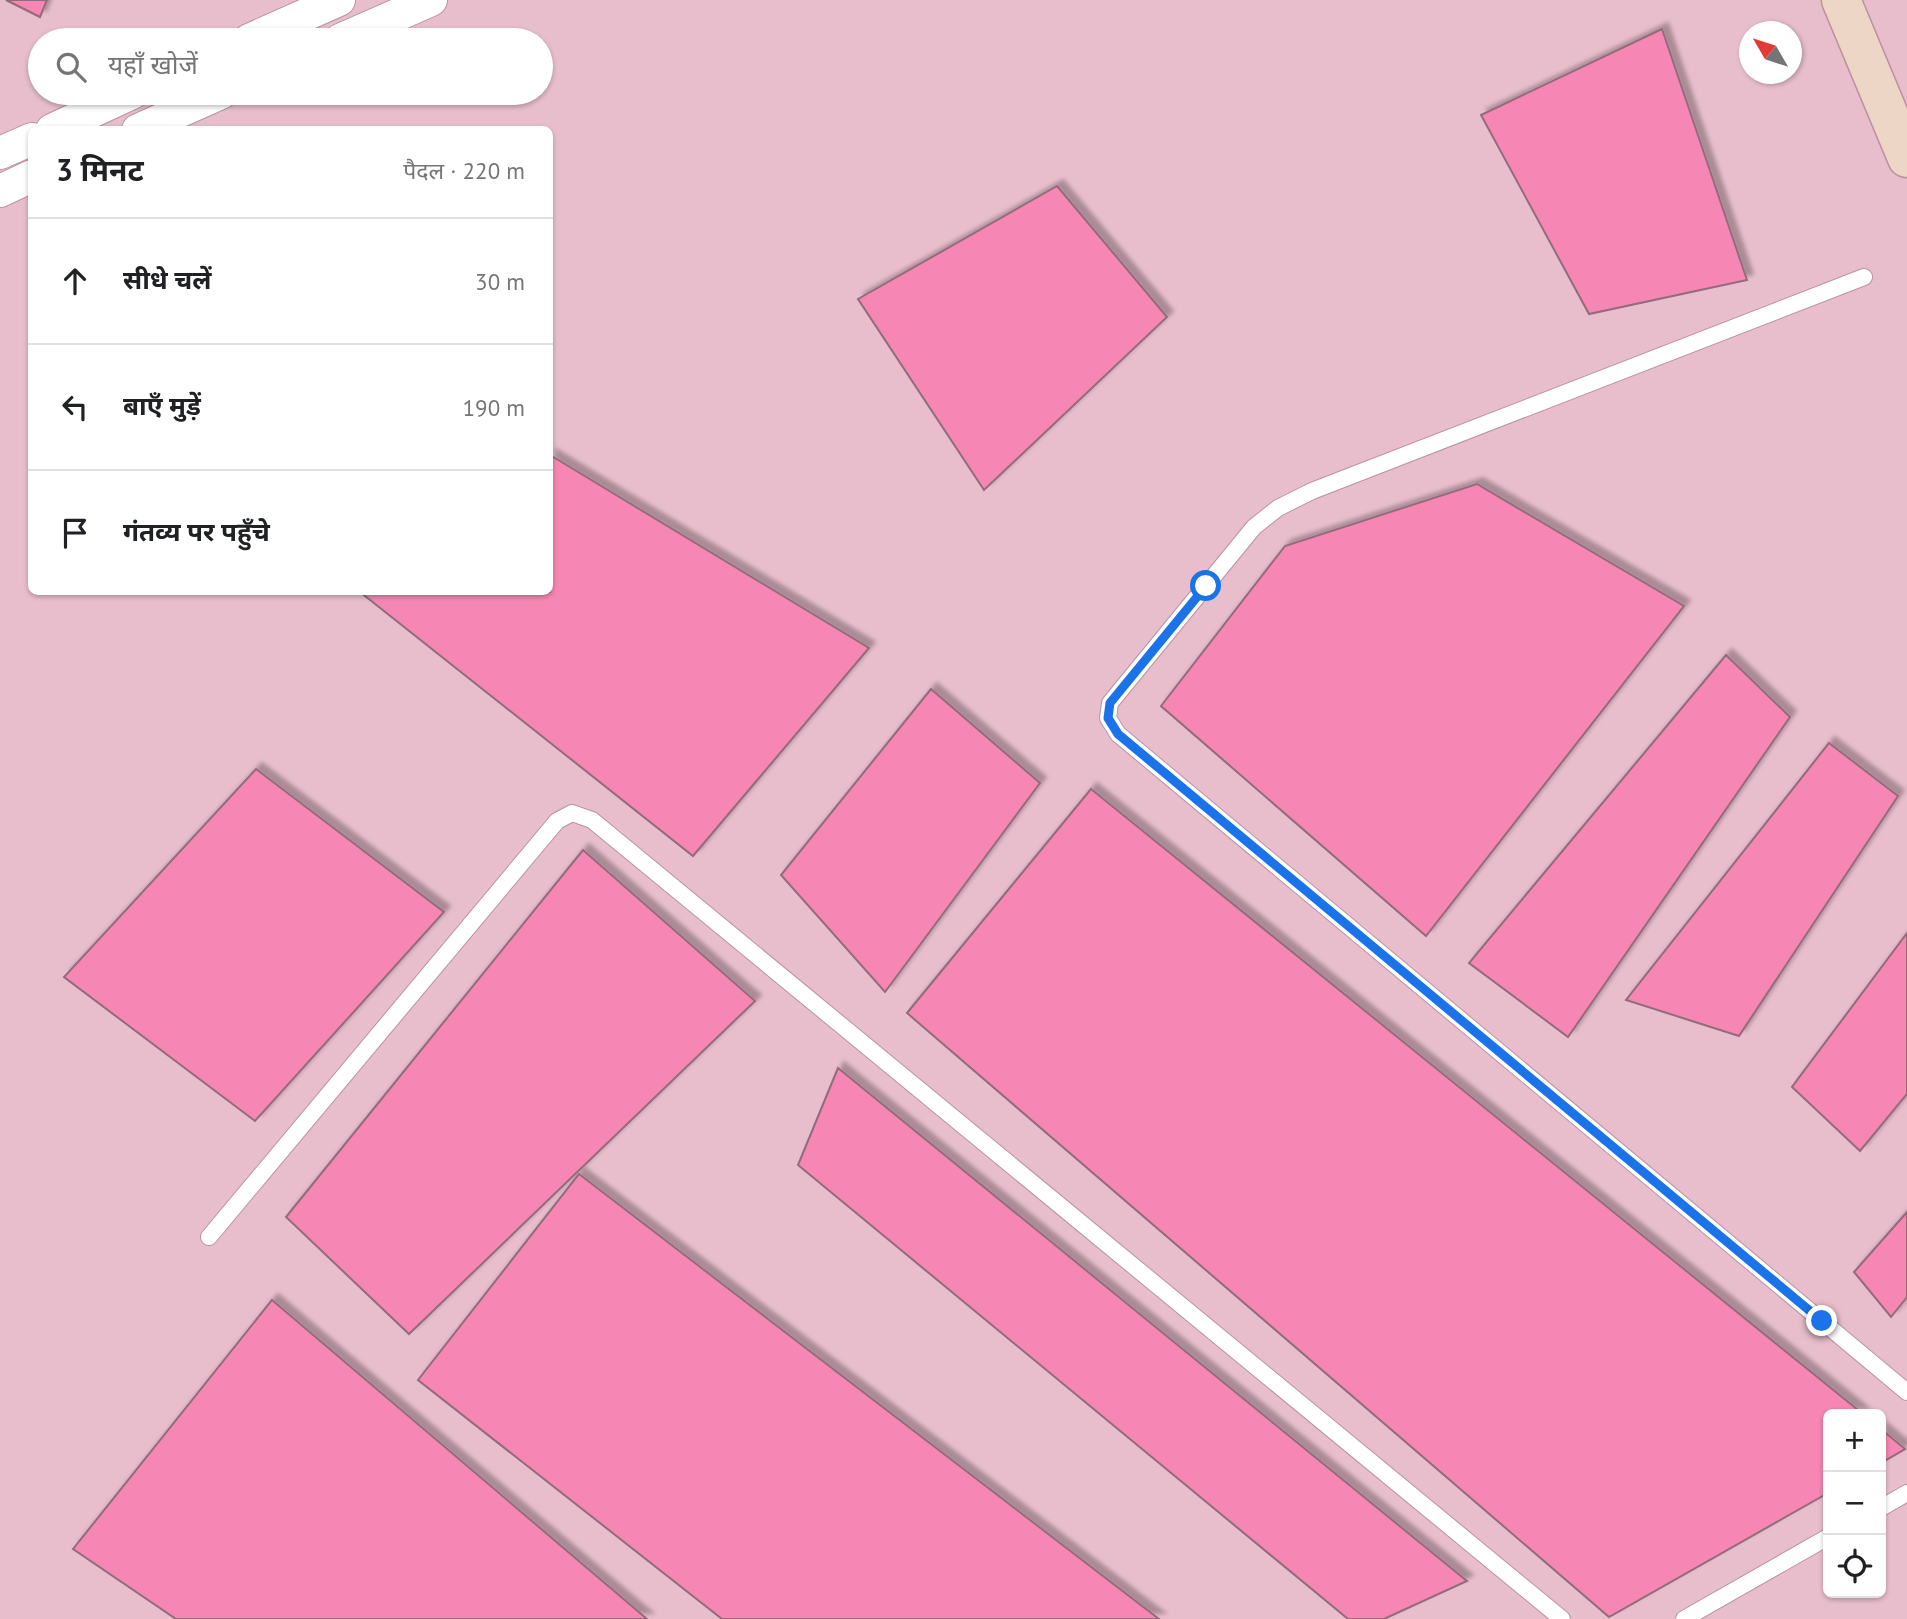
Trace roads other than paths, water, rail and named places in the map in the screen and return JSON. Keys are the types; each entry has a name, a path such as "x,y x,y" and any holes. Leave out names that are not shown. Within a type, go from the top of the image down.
{"street":[{"path":"276,28 339,0"},
{"path":"367,28 430,0"},
{"path":"1841,0 1907,158"},
{"path":"61,126 106,105"},
{"path":"147,126 194,105"},
{"path":"0,153 28,141"},
{"path":"0,191 28,178"}],"lane":[{"path":"1864,277 1312,491 1278,508 1254,527 1110,703 1108,718 1118,734 1907,1392"},
{"path":"209,1237 558,821 572,813 592,820 1562,1619"},
{"path":"1886,1505 1907,1493"},
{"path":"1684,1619 1823,1540"}]}
